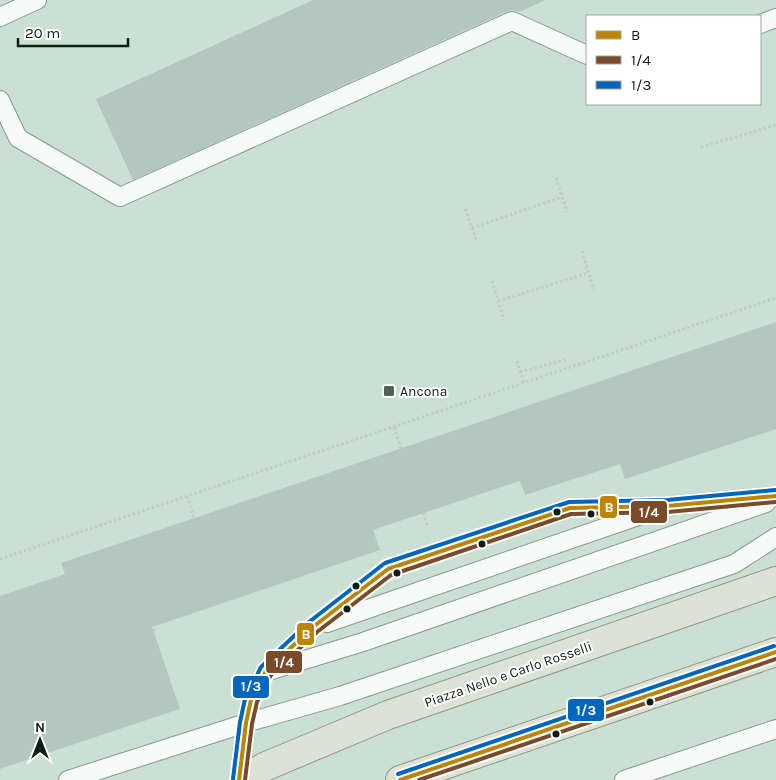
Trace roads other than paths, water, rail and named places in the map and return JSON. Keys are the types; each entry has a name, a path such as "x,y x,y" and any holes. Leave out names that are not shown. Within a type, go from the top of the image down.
{"main road":[{"name":"Piazza Nello e Carlo Rosselli","path":"246,780 264,767 388,715 776,580"},
{"path":"400,780 776,652"}],"lane":[{"path":"0,18 38,0"},
{"path":"761,24 776,18"},
{"path":"0,100 18,138 120,197 512,21 586,55"},
{"path":"239,780 246,723 251,700 266,672 314,628 388,569 570,508 667,506 776,496"},
{"path":"266,672 363,642 776,500"},
{"path":"314,628 667,506"},
{"path":"68,780 246,723 340,696 734,564 776,537"},
{"path":"482,570 492,598"},
{"path":"624,780 776,729"}],"place":[{"name":"Ancona","path":"389,391"}]}
